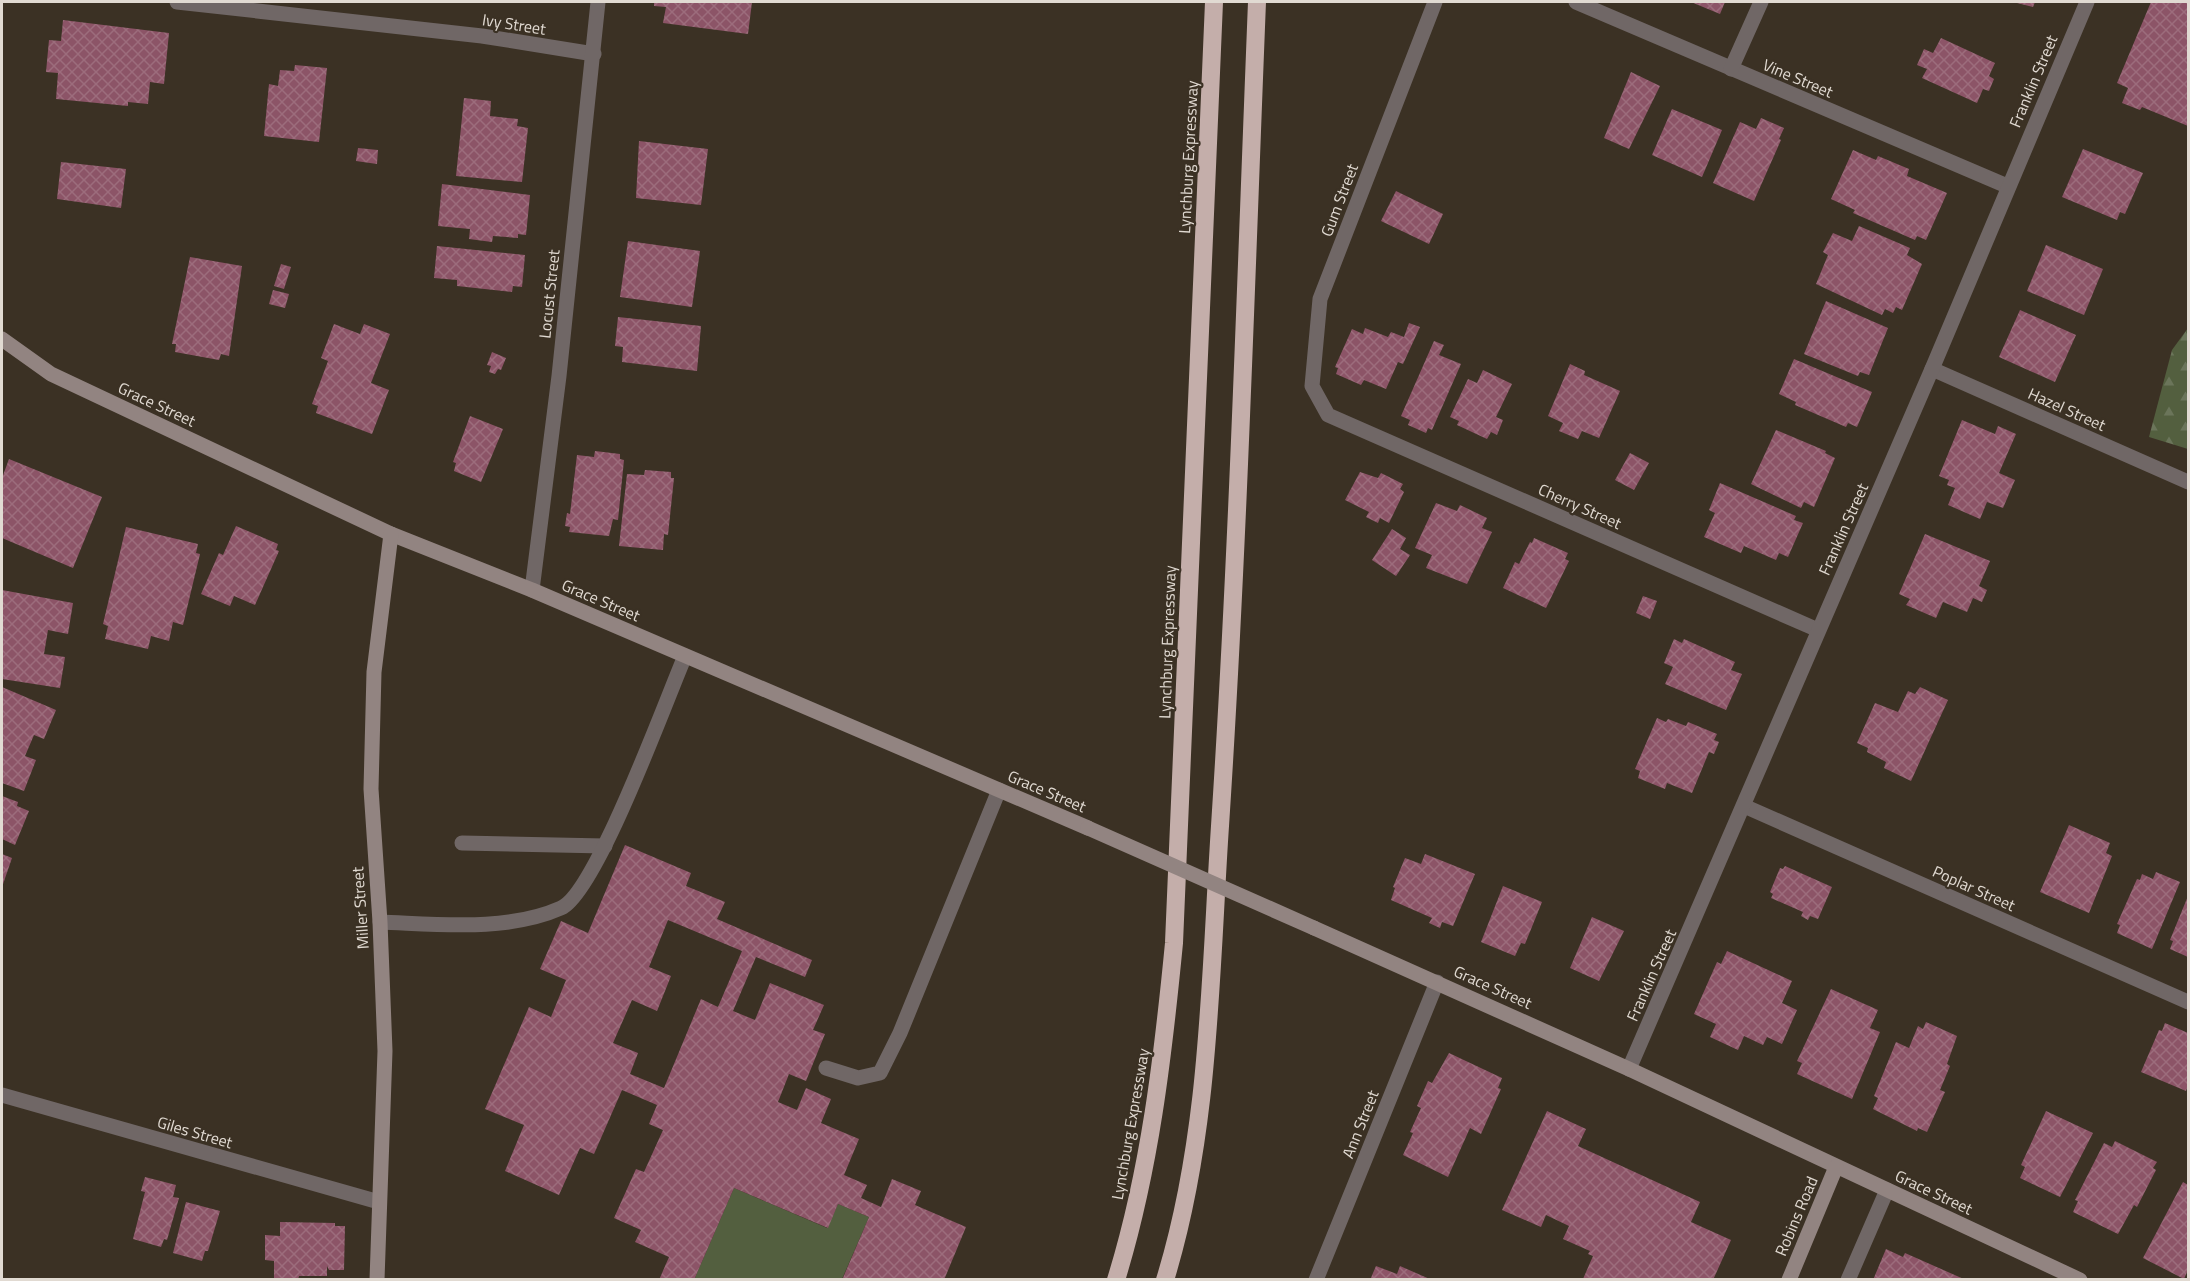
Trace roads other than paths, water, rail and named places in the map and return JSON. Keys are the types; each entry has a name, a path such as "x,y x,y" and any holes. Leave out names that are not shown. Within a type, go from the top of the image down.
{"highway":[{"name":"Lynchburg Expressway","path":"1116,1280 1127,1246 1161,1068 1174,943 1214,2"},
{"path":"1165,1280 1191,1166 1206,1049 1231,657 1257,2"}],"main road":[{"name":"Grace Street","path":"2,339 51,374 391,534 532,590 1088,828 1437,982 2080,1280"},
{"name":"Miller Street","path":"377,1280 385,1051 380,922 371,789 374,672 391,534"},
{"name":"Robins Road","path":"1789,1280 1836,1167"}],"street":[{"name":"Ivy Street","path":"177,2 482,36 594,54"},
{"name":"Locust Street","path":"532,590 594,54 598,2"},
{"name":"Gum Street","path":"1328,415 1312,386 1320,299 1435,2"},
{"name":"Vine Street","path":"1576,2 2007,186"},
{"path":"1731,69 1761,2"},
{"name":"Franklin Street","path":"1629,1069 1932,369 2007,186 2087,2"},
{"name":"Hazel Street","path":"1932,369 2188,482"},
{"name":"Cherry Street","path":"1328,415 1818,630"},
{"path":"380,922 452,924 498,922 563,908 579,894 605,846 685,656"},
{"path":"826,1068 858,1078 880,1073 900,1033 999,790"},
{"name":"Poplar Street","path":"1744,806 2188,1002"},
{"path":"462,843 605,846"},
{"name":"Ann Street","path":"1316,1280 1437,982"},
{"name":"Giles Street","path":"2,1095 379,1202"},
{"path":"1848,1280 1887,1190"}]}
